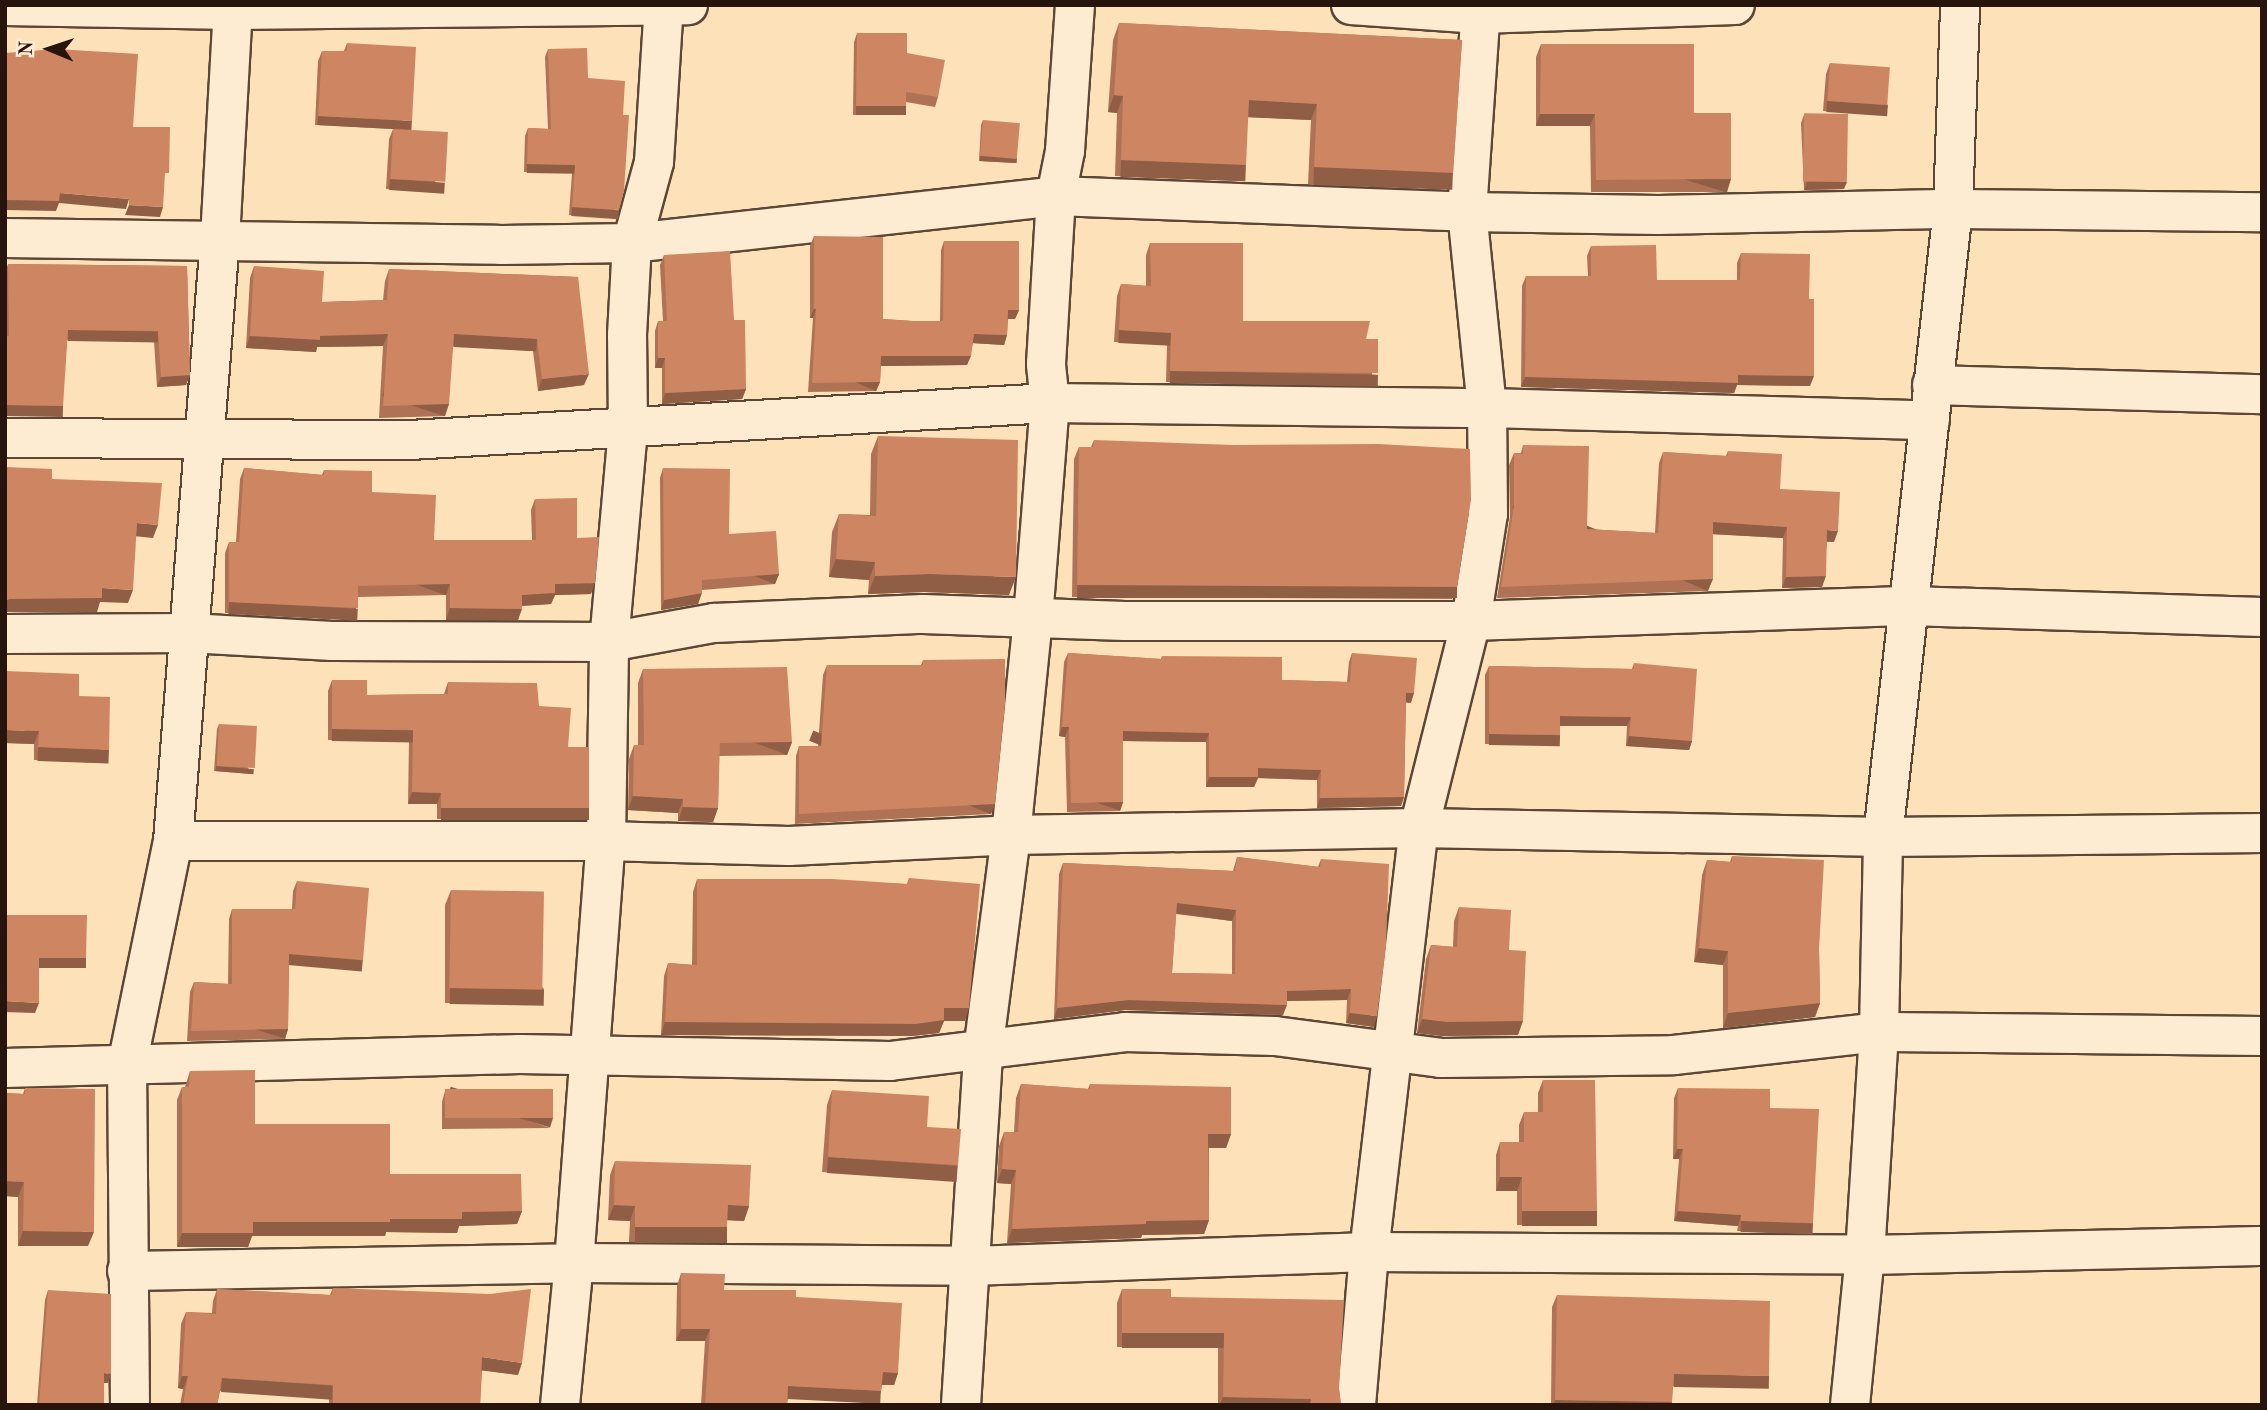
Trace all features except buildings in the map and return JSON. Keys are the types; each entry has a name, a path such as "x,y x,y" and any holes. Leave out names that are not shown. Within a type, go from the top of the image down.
{"street":[{"path":"961,1405 983,1051 1012,835 1033,618 1050,403 1046,364 1056,196 1065,151 1075,5"},
{"path":"1351,5 1481,9 1734,5"},
{"path":"1850,1405 1865,1255 1879,1032 1883,837 1953,209 1960,5"},
{"path":"5,6 672,6 654,162 632,243 627,335 628,427 609,642 607,841 588,1055 574,1263 560,1405"},
{"path":"130,1405 127,1065 173,841 206,437 233,8"},
{"path":"1356,1405 1391,1050 1419,828 1471,621 1488,514 1487,408 1467,212 1481,9"},
{"path":"5,238 220,239 502,246 632,243 1056,196 1467,212 1658,215 1953,209 2262,212"},
{"path":"5,438 410,440 1050,403 1487,408 1931,403 2262,394"},
{"path":"5,634 189,632 332,641 609,642 713,623 923,614 1125,621 1471,621 1910,607 2262,617"},
{"path":"173,841 607,841 789,846 1012,835 1419,828 1883,837 2262,833"},
{"path":"5,1068 588,1055 890,1061 1125,1032 1275,1036 1441,1058 1674,1055 1879,1032 2262,1037"},
{"path":"127,1271 574,1263 970,1266 1369,1252 1865,1255 2262,1246"}]}
